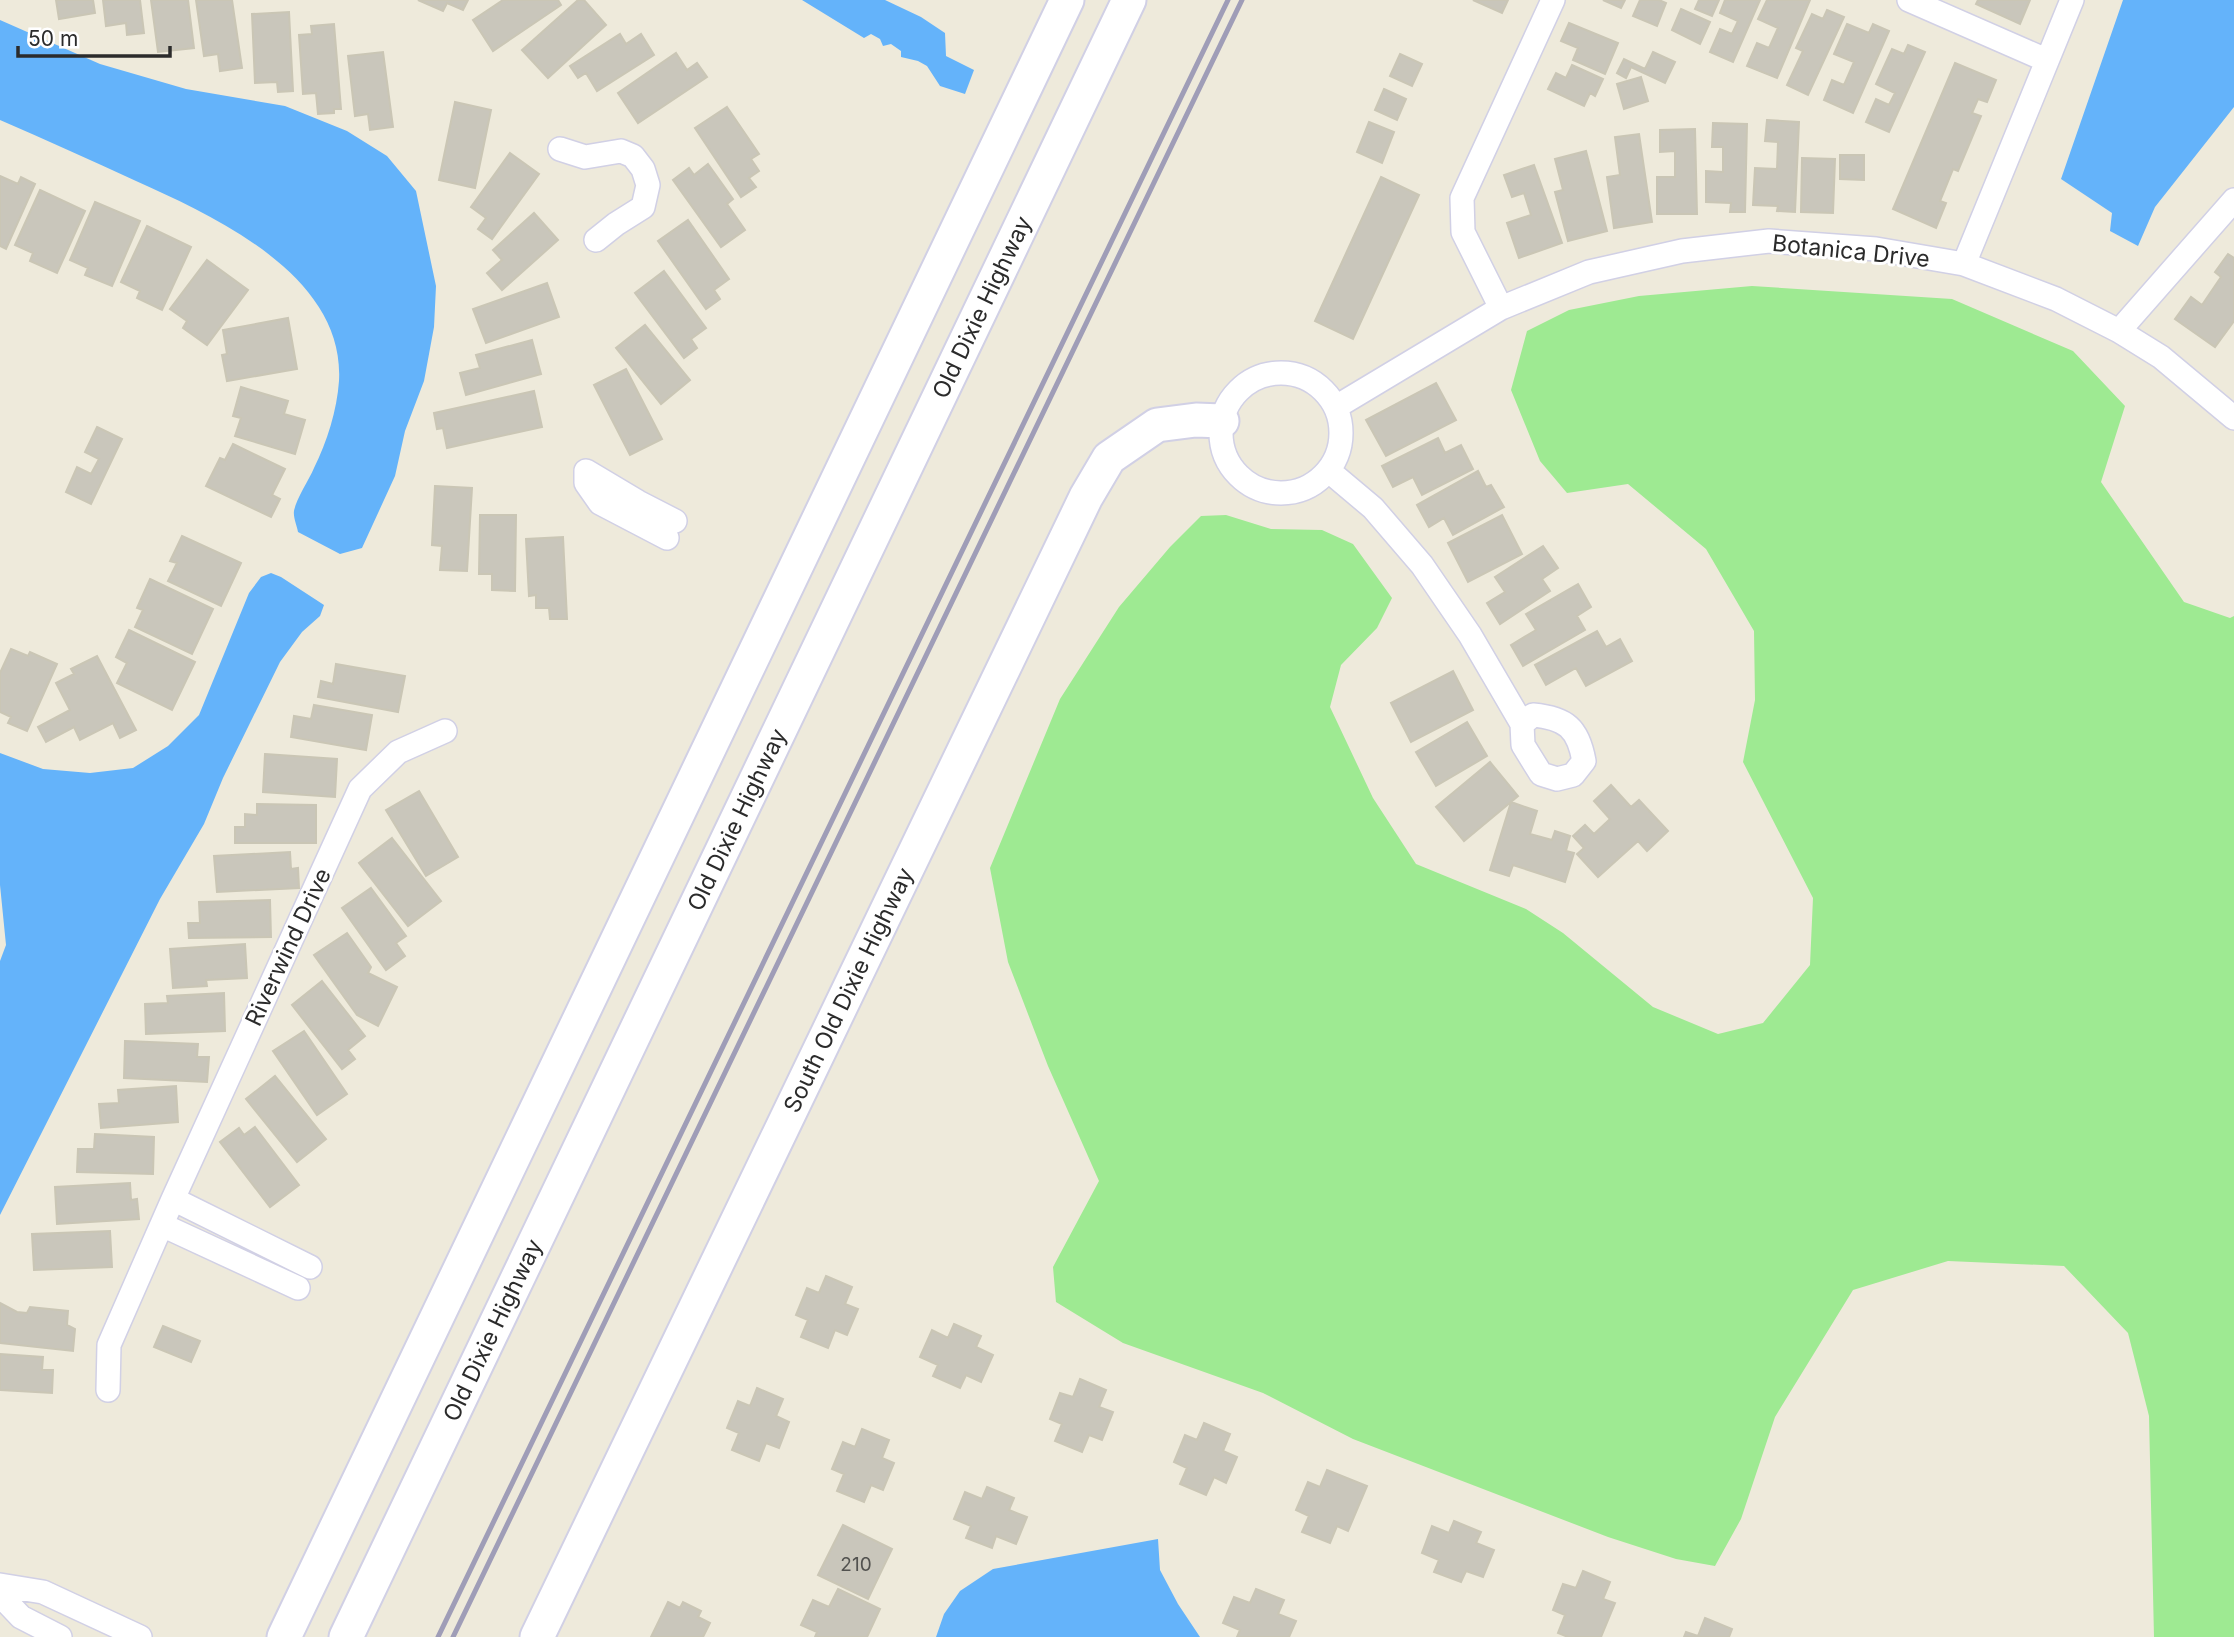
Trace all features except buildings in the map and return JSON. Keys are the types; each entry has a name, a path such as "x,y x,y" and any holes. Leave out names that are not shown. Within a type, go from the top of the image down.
{"main road":[{"path":"284,1637 1067,0"},
{"name":"Old Dixie Highway","path":"346,1637 1129,0"},
{"name":"South Old Dixie Highway","path":"537,1637 1086,497 1109,458 1157,425 1196,420 1222,421"}],"street":[{"path":"1501,308 1463,232 1462,198 1553,0"},
{"path":"1909,0 2046,60"},
{"path":"1965,264 2072,0"},
{"path":"560,149 585,157 621,151 633,156 643,169 648,185 643,207 596,240"},
{"path":"2119,331 2234,200"},
{"name":"Botanica Drive","path":"1336,407 1501,308 1589,272 1682,251 1769,241 1876,249 1965,264 2056,299 2119,331 2161,357 2234,418"},
{"path":"1277,373 1301,376 1322,388 1336,407 1342,437 1338,455 1329,471 1308,487 1287,493 1266,491 1248,483 1234,471 1226,457 1222,445 1222,421 1229,402 1242,387 1260,376 1277,373"},
{"path":"1329,471 1373,508 1422,565 1470,635 1522,724"},
{"name":"Riverwind Drive","path":"108,1390 109,1345 360,789 398,752 444,732"},
{"path":"173,1199 310,1267"},
{"path":"162,1225 298,1288"},
{"path":"0,1585 43,1592 140,1637"},
{"path":"0,1595 21,1617 60,1637"}],"green space":[{"path":"1752,286 1952,299 2073,351 2125,406 2101,482 2184,602 2230,618 2234,616 2234,1637 2154,1637 2149,1416 2128,1333 2064,1266 1948,1261 1853,1290 1775,1417 1741,1519 1715,1566 1676,1559 1608,1537 1353,1439 1263,1393 1123,1343 1056,1302 1053,1267 1099,1181 1048,1066 1008,962 990,868 1060,699 1119,607 1170,547 1201,516 1226,515 1271,529 1322,530 1353,544 1392,598 1377,628 1341,665 1330,707 1373,798 1416,864 1526,909 1563,933 1653,1007 1718,1034 1763,1023 1810,965 1813,898 1743,762 1755,700 1754,631 1706,549 1628,484 1567,493 1540,461 1511,390 1527,331 1569,310 1639,296"}],"water":[{"path":"802,0 885,0 921,17 945,33 946,56 974,70 965,94 940,86 927,66 901,57 901,51 891,44 883,46 880,39 871,34 864,38"},
{"path":"2123,0 2234,0 2234,107 2155,207 2138,246 2110,231 2112,213 2061,179"},
{"path":"0,20 100,64 186,89 285,106 347,131 387,156 416,191 436,286 434,327 424,381 405,431 395,476 362,548 340,554 298,532 294,516 297,501 327,437 338,392 335,344 321,311 298,281 270,255 237,232 168,196 0,120"},
{"path":"271,573 324,605 320,616 302,632 280,662 223,778 204,824 160,899 0,1215 0,961 6,945 0,885 0,753 43,769 90,773 133,768 168,746 199,715 249,593 261,577"},
{"path":"1158,1539 1160,1570 1200,1637 936,1637 944,1614 960,1591 993,1569"}],"railway":[{"path":"438,1637 1228,0"},
{"path":"453,1637 1242,0"}]}
